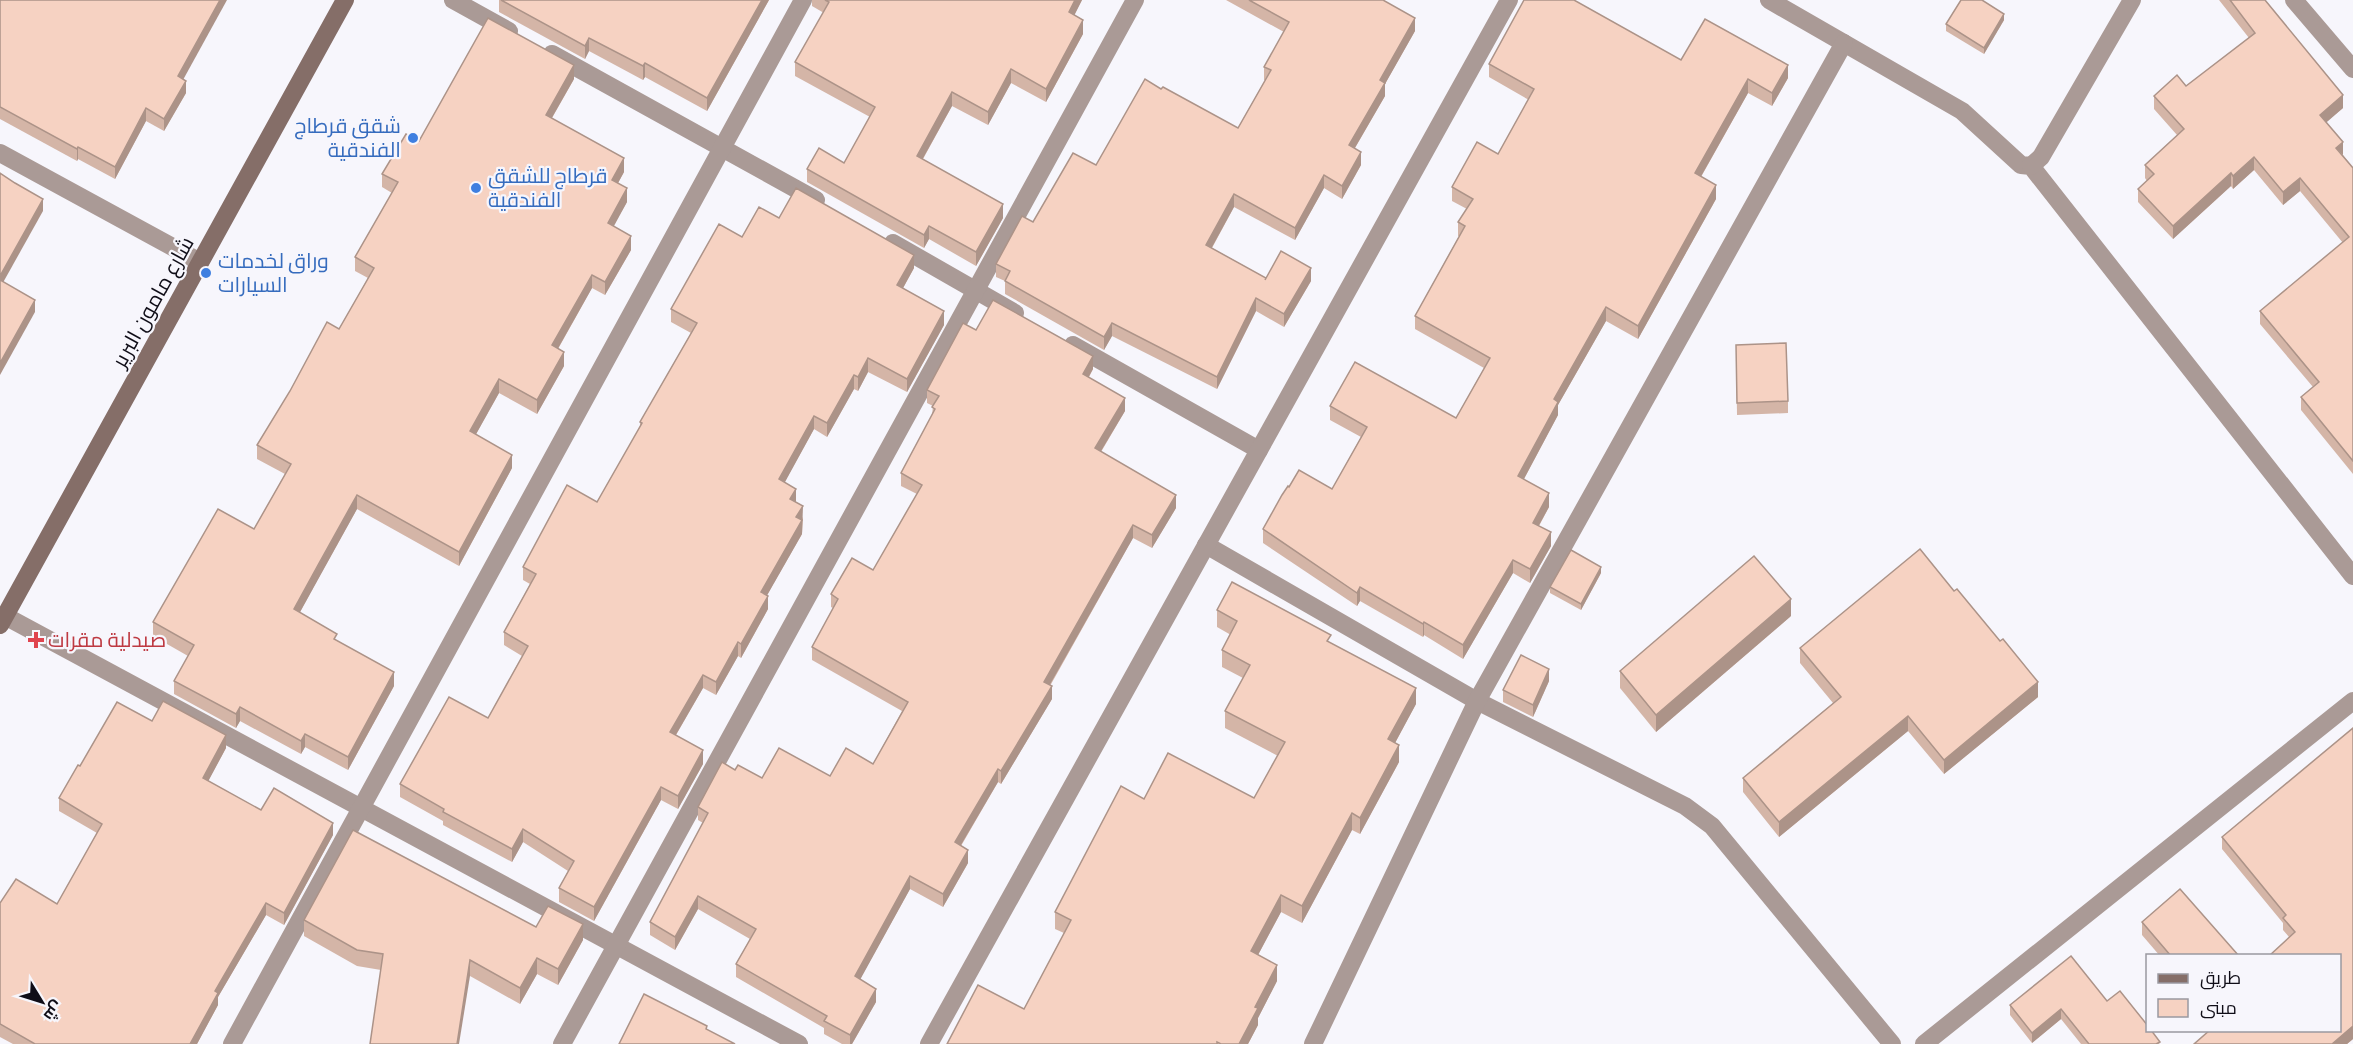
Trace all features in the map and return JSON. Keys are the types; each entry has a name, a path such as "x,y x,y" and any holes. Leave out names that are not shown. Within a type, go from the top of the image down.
{"street":[{"name":"شارع مامون البرير","path":"2,621 345,0"},
{"path":"453,0 834,210"},
{"path":"232,1044 803,0"},
{"path":"562,1044 1135,0"},
{"path":"929,1044 1509,0"},
{"path":"1769,0 1962,111 2021,165 2031,166 2042,158 2132,0"},
{"path":"2294,0 2353,69"},
{"path":"1313,1044 1477,700 1844,43"},
{"path":"0,153 200,262"},
{"path":"2031,166 2353,576"},
{"path":"874,233 1026,319"},
{"path":"1057,336 1258,450"},
{"path":"1206,545 1477,700 1685,806 1712,826 1892,1044"},
{"path":"2,621 361,808 799,1044"},
{"path":"1924,1044 2353,701"}],"building":[{"path":"0,0 220,0 178,76 186,81 164,119 146,108 115,167 0,107"},
{"path":"501,0 762,0 707,98 645,63 643,66 589,38 585,46"},
{"path":"825,0 1075,0 1069,12 1083,20 1046,89 1011,69 988,112 952,92 917,156 1003,204 976,252 929,226 924,235 807,169 819,148 844,163 875,107 795,62 829,2"},
{"path":"1249,0 1383,0 1415,18 1380,80 1385,83 1349,145 1361,152 1342,186 1324,175 1295,228 1234,194 1206,245 1266,278 1265,280 1281,251 1311,268 1284,314 1256,298 1217,377 1112,323 1104,337 1005,281 1010,271 996,264 1022,216 1033,222 1073,153 1096,165 1145,79 1238,128 1271,70 1264,67 1289,22"},
{"path":"1524,0 1574,0 1681,60 1705,19 1788,65 1772,93 1748,79 1695,173 1716,185 1638,326 1606,307 1554,399 1558,402 1518,476 1549,493 1533,523 1551,532 1530,569 1513,560 1463,645 1360,587 1357,593 1263,529 1299,470 1332,489 1367,427 1330,406 1355,362 1456,418 1490,358 1415,316 1465,226 1458,222 1473,199 1452,187 1477,142 1498,154 1534,89 1489,64"},
{"path":"1961,0 1982,0 2004,14 1984,48 1946,24"},
{"path":"2230,0 2265,0 2343,95 2320,115 2343,142 2336,148 2353,168 2353,461 2301,397 2319,382 2260,311 2349,237 2300,178 2283,192 2254,157 2233,176 2231,173 2173,226 2138,189 2154,174 2145,165 2184,129 2154,96 2177,75 2186,86 2255,33"},
{"path":"488,18 574,65 546,115 624,158 612,180 627,188 608,223 631,236 605,282 592,275 552,345 564,352 537,400 499,379 470,431 512,455 459,552 357,495 294,609 337,634 334,639 394,672 348,757 305,734 301,741 240,707 236,714 174,681 194,645 153,622 218,509 254,529 291,464 257,445 290,391 327,322 339,329 374,268 355,257 398,182 382,174 406,134 419,141"},
{"path":"0,173 43,199 0,276"},
{"path":"796,188 914,255 897,285 944,311 907,379 868,358 858,377 854,375 827,423 814,416 779,479 796,489 790,499 803,506 796,517 802,520 761,592 768,596 741,644 738,642 716,682 703,675 670,732 703,750 678,796 661,787 594,907 559,888 574,861 523,829 512,849 443,812 444,809 400,784 449,697 488,718 528,646 504,632 536,574 523,567 567,485 597,502 697,323 671,309 719,224 742,237 759,207 779,218"},
{"path":"0,280 35,300 0,363"},
{"path":"993,300 1093,356 1083,374 1125,398 1095,448 1176,495 1152,535 1133,525 1044,682 1052,686 1001,771 998,769 955,842 968,850 943,894 910,876 855,976 876,989 850,1035 824,1021 827,1016 736,964 756,929 698,896 675,937 650,922 708,813 698,807 722,762 735,770 738,765 762,778 779,748 830,776 846,748 873,764 908,702 812,647 838,599 831,594 852,558 873,570 922,485 901,473 935,409 932,407 939,396 927,390 963,323 976,330"},
{"path":"1786,343 1788,401 1737,403 1736,345"},
{"path":"1920,549 1954,591 1957,589 2000,641 2003,639 2038,682 1944,760 1908,716 1779,822 1743,778 1841,697 1800,648"},
{"path":"1571,550 1601,567 1581,604 1550,587"},
{"path":"1754,556 1791,599 1656,715 1620,671"},
{"path":"1232,582 1331,635 1327,641 1416,688 1388,739 1399,745 1360,818 1352,813 1302,906 1281,895 1251,951 1277,965 1239,1044 1217,1042 1217,1044 947,1044 978,985 1024,1009 1071,920 1055,912 1121,786 1144,799 1168,753 1254,798 1285,742 1225,711 1250,665 1222,650 1237,621 1217,610"},
{"path":"1521,655 1549,669 1533,705 1503,690"},
{"path":"163,701 226,735 203,778 261,810 274,788 333,823 284,913 266,903 215,991 218,993 190,1044 35,1044 0,1024 0,903 16,879 57,904 102,824 59,798 117,702 152,721"},
{"path":"2353,728 2353,1026 2332,1044 2194,1044 2208,1032 2341,1032 2341,954 2271,954 2295,932 2283,918 2286,915 2222,837"},
{"path":"353,830 536,927 548,906 583,924 558,969 537,958 520,988 470,960 457,1044 370,1044 383,954 357,950 304,920"},
{"path":"2180,889 2237,954 2169,954 2142,922"},
{"path":"2071,956 2107,1001 2120,991 2146,1024 2146,1032 2152,1032 2160,1042 2156,1044 2089,1044 2061,1009 2032,1033 2010,1005"},
{"path":"644,994 707,1026 706,1029 735,1044 619,1044"}],"place":[{"name":"شقق قرطاج الفندقية","path":"413,138"},
{"name":"قرطاج للشقق الفندقية","path":"476,188"},
{"name":"وراق لخدمات السيارات","path":"206,273"},
{"name":"صيدلية مقرات","path":"36,640"}]}
